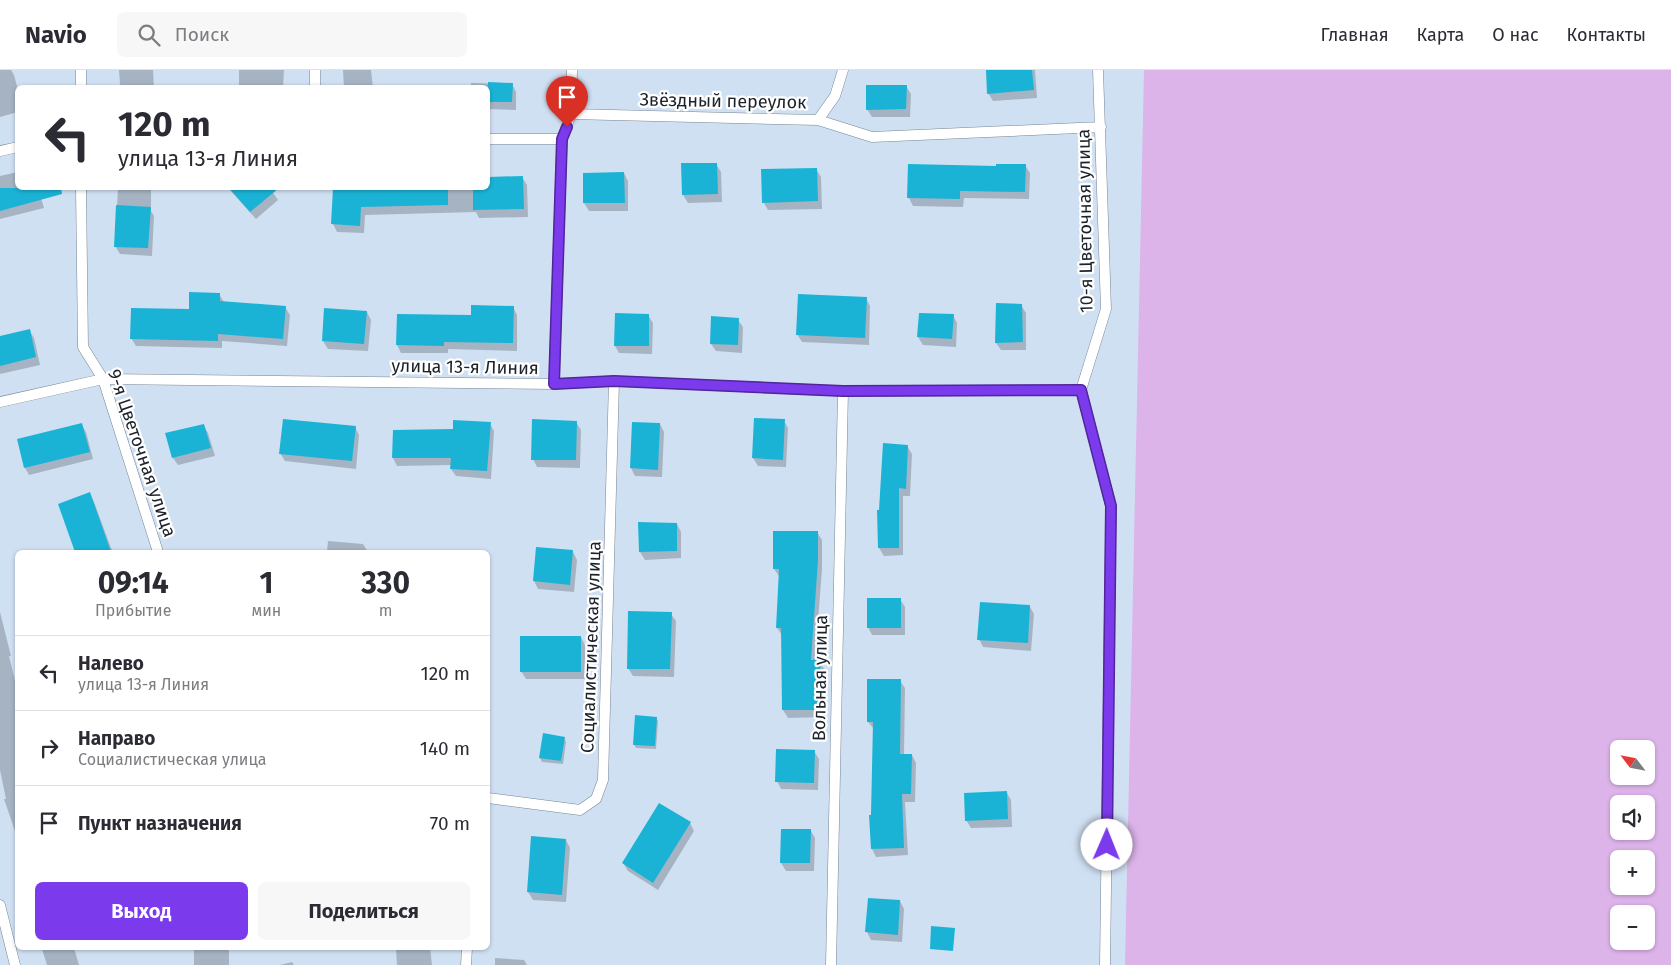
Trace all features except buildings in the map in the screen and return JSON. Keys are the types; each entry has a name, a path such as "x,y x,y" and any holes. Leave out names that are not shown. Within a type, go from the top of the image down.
{"lane":[{"path":"81,70 81,85"},
{"path":"315,70 315,85"},
{"path":"554,384 562,139 571,114 572,70"},
{"name":"Звёздный переулок","path":"571,114 818,120 835,96 843,70"},
{"name":"10-я Цветочная улица","path":"1081,390 1106,309 1098,70"},
{"path":"818,120 872,137 1101,127"},
{"path":"490,139 562,139"},
{"path":"0,151 15,148"},
{"name":"9-я Цветочная улица","path":"81,190 83,347 103,379 157,550"},
{"name":"улица 13-я Линия","path":"0,402 103,379 554,384 614,381 843,391 1081,390"},
{"name":"Социалистическая улица","path":"490,798 580,810 596,800 603,780 614,381"},
{"path":"1081,390 1111,506 1105,965"},
{"name":"Вольная улица","path":"830,965 843,391"},
{"path":"0,905 15,965"},
{"path":"466,965 467,950"}],"shaded area":[{"path":"1144,70 1671,70 1671,965 1125,965"}],"route":[{"path":"567,127 562,139 554,384 614,381 843,391 1081,390 1111,506 1107,845"}]}
